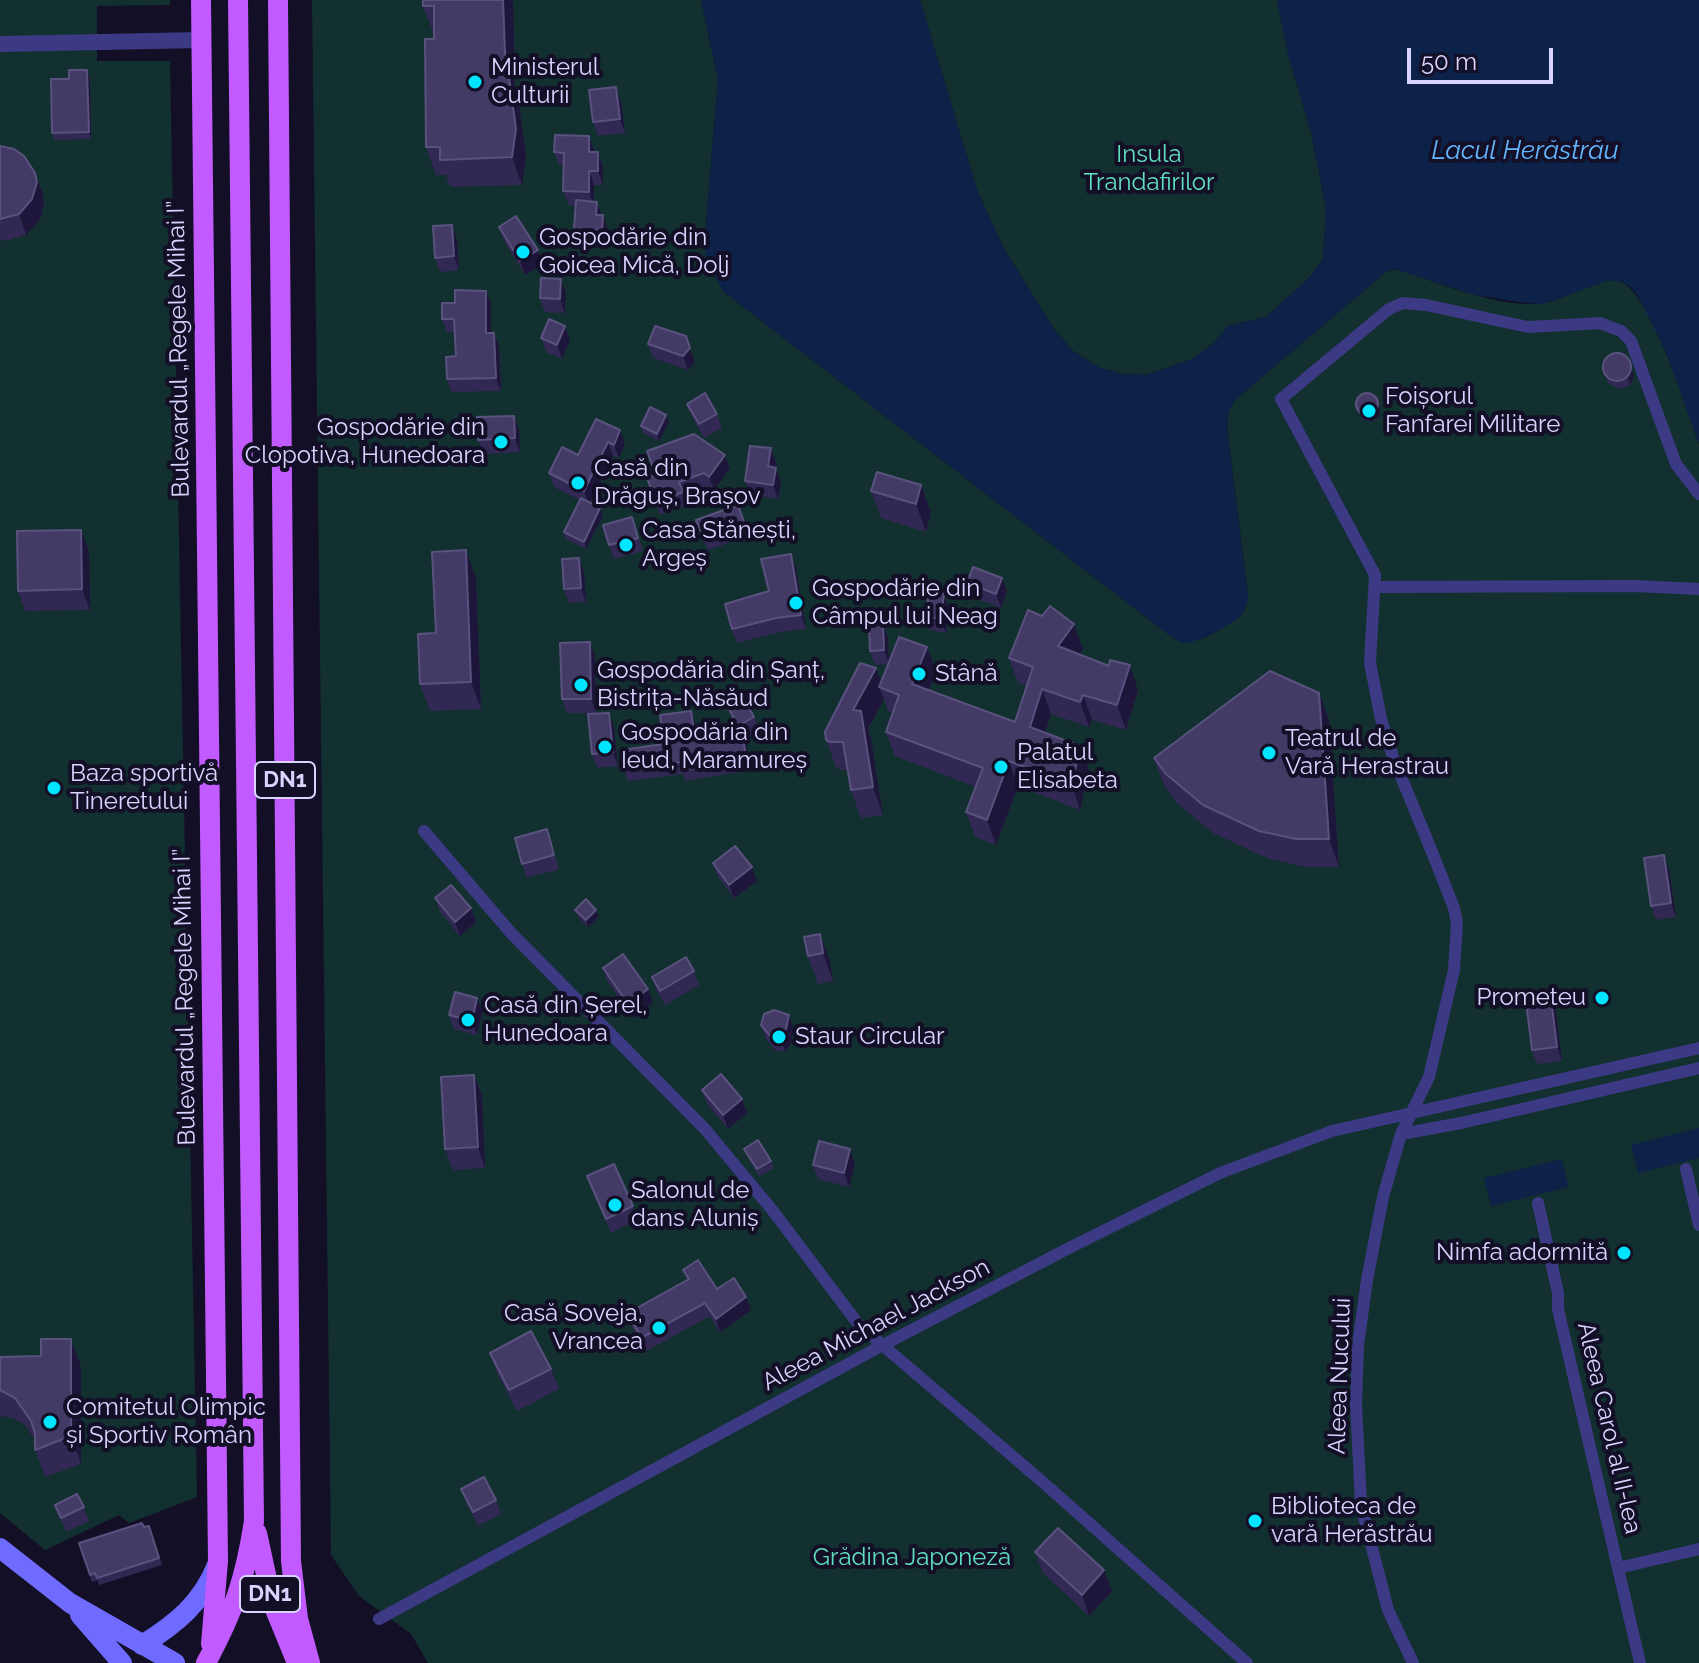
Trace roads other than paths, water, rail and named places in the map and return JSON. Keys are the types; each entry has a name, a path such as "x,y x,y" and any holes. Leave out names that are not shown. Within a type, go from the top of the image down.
{"main road":[{"name":"Bulevardul „Regele Mihai I”","path":"201,0 218,1561 207,1660"},
{"name":"Bulevardul „Regele Mihai I”","path":"238,0 254,1521 272,1602 297,1663"},
{"name":"DN1","path":"278,0 291,1561 298,1619 310,1663"},
{"name":"Bulevardul „Regele Mihai I”","path":"207,1660 239,1595 254,1521"},
{"path":"0,1548 70,1603 175,1663"},
{"path":"142,1645 192,1608 209,1586 218,1561"},
{"path":"70,1603 122,1663"}],"street":[{"path":"0,44 201,40"},
{"path":"1699,494 1676,464 1631,341 1609,325 1589,322 1528,327 1426,305 1395,305 1281,399 1371,565 1376,587 1699,589"},
{"name":"Aleea Nucului","path":"1376,587 1370,663 1384,728 1454,908 1457,923 1454,970 1429,1077 1401,1134 1383,1197 1358,1345 1356,1403 1361,1505 1388,1610 1413,1663"},
{"path":"424,831 511,933 705,1129 773,1211 859,1325 1247,1663"},
{"name":"Aleea Michael Jackson","path":"379,1619 881,1346 1220,1173 1332,1131 1699,1048"},
{"path":"1401,1134 1699,1068"},
{"path":"1686,1169 1699,1225"},
{"name":"Aleea Carol al II-lea","path":"1538,1203 1558,1293 1558,1309 1640,1663"},
{"path":"1618,1568 1699,1549"}],"water":[{"name":"Lacul Herăstrău","path":"701,0 920,0 977,190 1003,247 1054,329 1073,351 1100,368 1123,374 1146,375 1192,359 1214,343 1228,326 1266,317 1310,277 1323,259 1326,208 1311,132 1288,54 1277,0 1699,0 1699,444 1666,352 1638,296 1621,281 1607,281 1543,304 1475,295 1395,269 1387,271 1235,400 1229,411 1227,427 1247,603 1242,614 1224,627 1183,643 724,292 711,270 704,248 718,79"},
{"path":"1699,1128 1699,1158 1638,1173 1631,1145"},
{"path":"1562,1159 1569,1187 1491,1206 1484,1178"}],"place":[{"name":"Ministerul Culturii","path":"475,82"},
{"name":"Gospodărie din Goicea Mică, Dolj","path":"523,252"},
{"name":"Foișorul Fanfarei Militare","path":"1369,411"},
{"name":"Gospodărie din Clopotiva, Hunedoara","path":"501,442"},
{"name":"Casă din Drăguș, Brașov","path":"578,483"},
{"name":"Casa Stănești, Argeș","path":"626,545"},
{"name":"Gospodărie din Câmpul lui Neag","path":"796,603"},
{"name":"Stână","path":"919,674"},
{"name":"Gospodăria din Șanț, Bistrița-Năsăud","path":"581,685"},
{"name":"Gospodăria din Ieud, Maramureș","path":"605,747"},
{"name":"Teatrul de Vară Herastrau","path":"1269,753"},
{"name":"Palatul Elisabeta","path":"1001,767"},
{"name":"Baza sportivă Tineretului","path":"54,788"},
{"name":"Prometeu","path":"1602,998"},
{"name":"Casă din Șerel, Hunedoara","path":"468,1020"},
{"name":"Staur Circular","path":"779,1037"},
{"name":"Salonul de dans Aluniș","path":"615,1205"},
{"name":"Nimfa adormită","path":"1624,1253"},
{"name":"Casă Soveja, Vrancea","path":"659,1328"},
{"name":"Comitetul Olimpic și Sportiv Român","path":"50,1422"},
{"name":"Biblioteca de vară Herăstrău","path":"1255,1521"}],"park label":[{"name":"Insula Trandafirilor","path":"1149,169"},
{"name":"Grădina Japoneză","path":"912,1558"}]}
